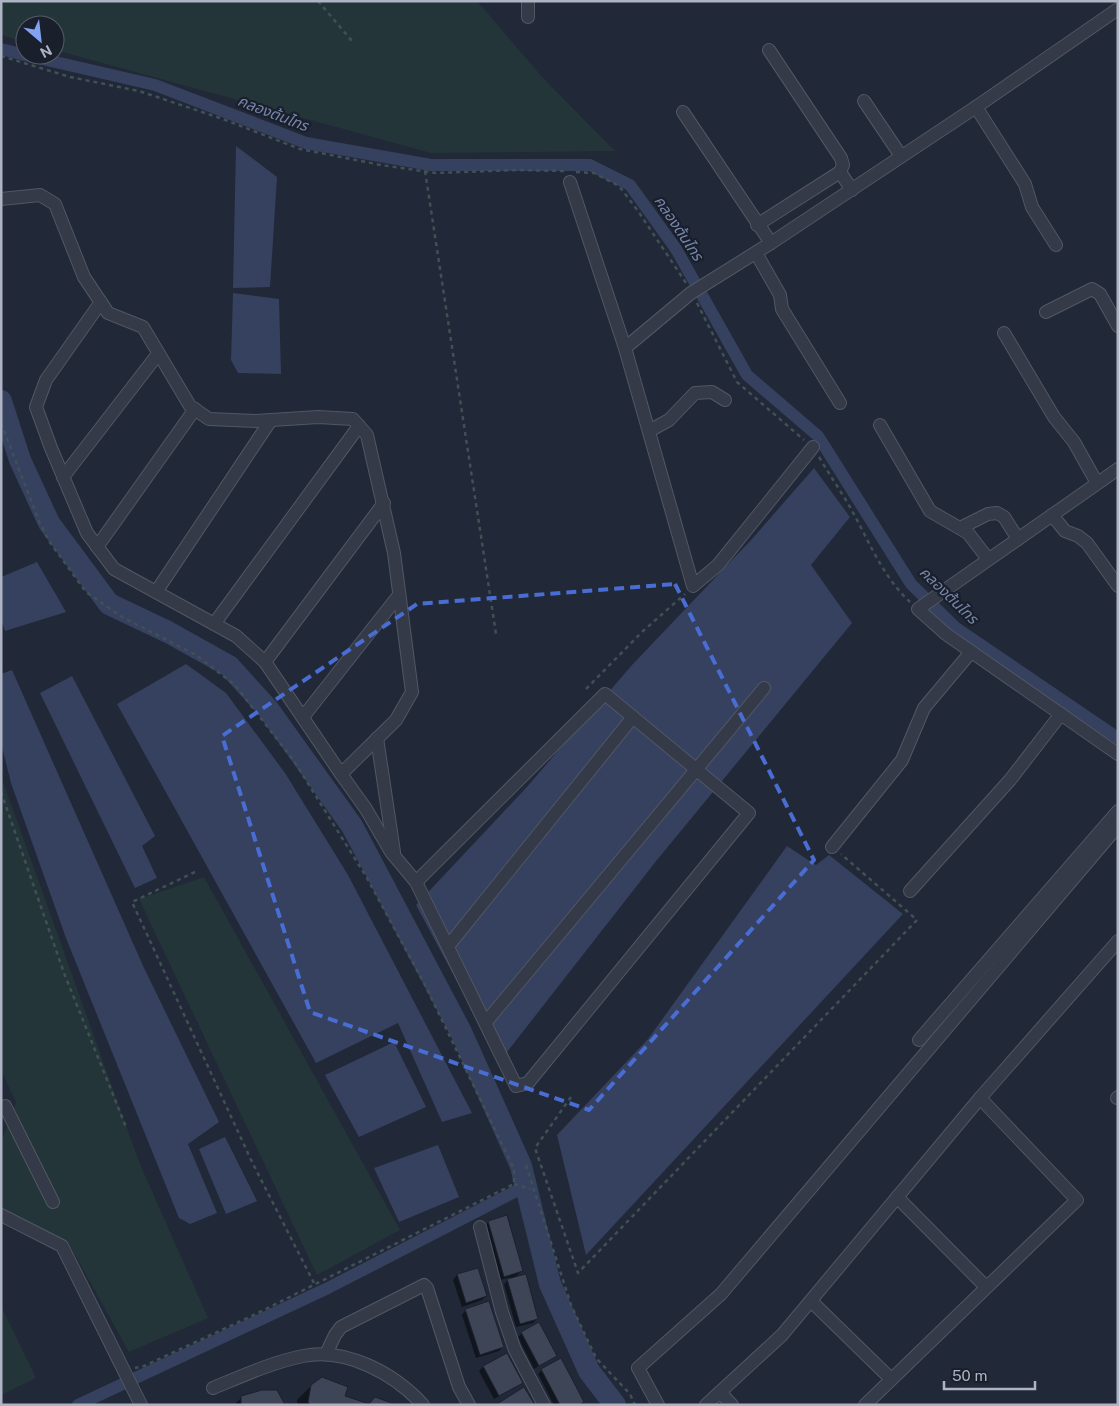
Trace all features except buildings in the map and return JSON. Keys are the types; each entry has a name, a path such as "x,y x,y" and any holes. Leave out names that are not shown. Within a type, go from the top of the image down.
{"street":[{"path":"528,1 528,17"},
{"path":"625,348 696,290 852,190 1118,9"},
{"path":"757,225 840,172 843,166 841,158 769,50"},
{"path":"864,102 901,156"},
{"path":"976,107 1025,184 1032,207 1056,245"},
{"path":"683,112 757,225 771,243"},
{"path":"840,172 852,190"},
{"path":"570,175 625,348 693,586 718,565 813,447"},
{"path":"1,200 40,196 55,204 84,277 100,302 108,313 143,327 190,406 209,420 271,420 318,417 353,419 368,435 394,553 412,692 396,720 341,774"},
{"path":"756,253 780,295 782,309 840,403"},
{"path":"1046,312 1092,289 1100,294 1118,326"},
{"path":"100,302 46,380 36,407 87,533 114,569 236,636 265,662 395,857 416,882 449,945 516,1086 528,1083 749,814 604,694 416,882"},
{"path":"1004,333 1054,417 1074,442 1097,483"},
{"path":"63,477 158,354"},
{"path":"649,431 669,420 695,393 712,392 725,400"},
{"path":"97,546 195,410"},
{"path":"156,592 271,420"},
{"path":"880,425 930,511 960,528 976,542 988,559"},
{"path":"214,624 359,426"},
{"path":"1118,469 918,609 971,652 1118,754"},
{"path":"265,662 384,503"},
{"path":"960,528 988,514 996,513 1004,517 1018,538"},
{"path":"1052,515 1065,531 1078,536 1087,543 1118,586"},
{"path":"303,718 400,595"},
{"path":"832,847 902,760 924,708 971,652"},
{"path":"486,1022 764,688"},
{"path":"910,891 1015,773 1061,714"},
{"path":"449,945 633,717"},
{"path":"378,738 395,857"},
{"path":"920,1040 1118,811"},
{"path":"658,1405 638,1368 721,1294 1118,826"},
{"path":"706,1405 782,1335 980,1098 1118,941"},
{"path":"865,1405 1077,1200 980,1098"},
{"path":"2,1107 54,1202"},
{"path":"897,1197 986,1287"},
{"path":"1,1215 62,1246 141,1405"},
{"path":"480,1226 502,1312 516,1350 544,1405"},
{"path":"326,1354 341,1327 424,1285 427,1288 460,1387 469,1405"},
{"path":"810,1301 891,1379"},
{"path":"213,1388 304,1355 326,1354 350,1358 376,1370 411,1392 423,1405"},
{"path":"720,1392 732,1405"}],"path":[{"path":"318,1 352,41"},
{"path":"1,56 70,77 139,91 220,118 300,149 381,165 425,171 518,170 570,175 594,172 619,186 696,290 737,382 813,447 850,506 876,557 900,593 918,609"},
{"path":"425,171 496,634"},
{"path":"1,423 38,521 49,541 86,592 122,617 196,655 235,685 294,761 367,878 425,985 514,1169 514,1184"},
{"path":"586,689 643,631 693,586"},
{"path":"1,792 64,973 126,1127"},
{"path":"571,1097 536,1148 578,1273 917,920 832,847"},
{"path":"195,872 132,902 252,1162 315,1285"},
{"path":"526,1165 532,1189 572,1305 596,1358 630,1394 635,1405"},
{"path":"124,1370 144,1366 315,1285 514,1184 532,1189"}],"highlighted area":[{"path":"675,584 814,860 589,1110 310,1012 222,736 417,604"}],"shaded area":[{"path":"1,1 477,1 543,78 615,151 431,153 65,53 65,15 15,15 15,39 1,35"},
{"path":"1,776 139,1162 208,1318 129,1352 68,1242 1,1208 1,1142 16,1102 1,1070"},
{"path":"204,877 400,1230 317,1275 139,899"},
{"path":"1,1306 36,1378 1,1395"}],"water":[{"path":"236,146 277,177 270,287 233,288"},
{"path":"233,293 279,299 281,374 238,373 231,360"},
{"path":"814,468 850,517 811,565 852,623 657,860 507,1052 495,1052 416,905 526,788 632,665 752,539"},
{"path":"37,562 66,612 5,631 1,619 1,577"},
{"path":"186,664 226,693 285,773 348,875 472,1113 442,1122 398,1023 316,1063 117,704"},
{"path":"12,670 144,968 219,1122 188,1144 217,1213 190,1224 179,1218 66,938 11,783 1,743 1,674"},
{"path":"72,676 155,836 142,846 157,878 135,888 40,693"},
{"path":"787,846 816,865 829,855 903,914 586,1255 557,1135 648,1039"},
{"path":"394,1042 426,1107 359,1137 325,1075"},
{"path":"225,1137 257,1201 226,1214 199,1149"},
{"path":"438,1145 459,1197 399,1222 374,1168"}],"waterway":[{"name":"คลองต้นไทร","path":"1,49 15,52"},
{"name":"คลองต้นไทร","path":"65,64 155,85 306,143 431,165 590,165 630,185 676,249 747,375 818,436 911,584 956,628 1118,738"},
{"path":"1,401 20,460 49,523 109,604 168,632 229,666 268,709 352,826 461,1032 521,1166 550,1284 589,1371 615,1405"},
{"path":"78,1405 328,1288 526,1186"}]}
